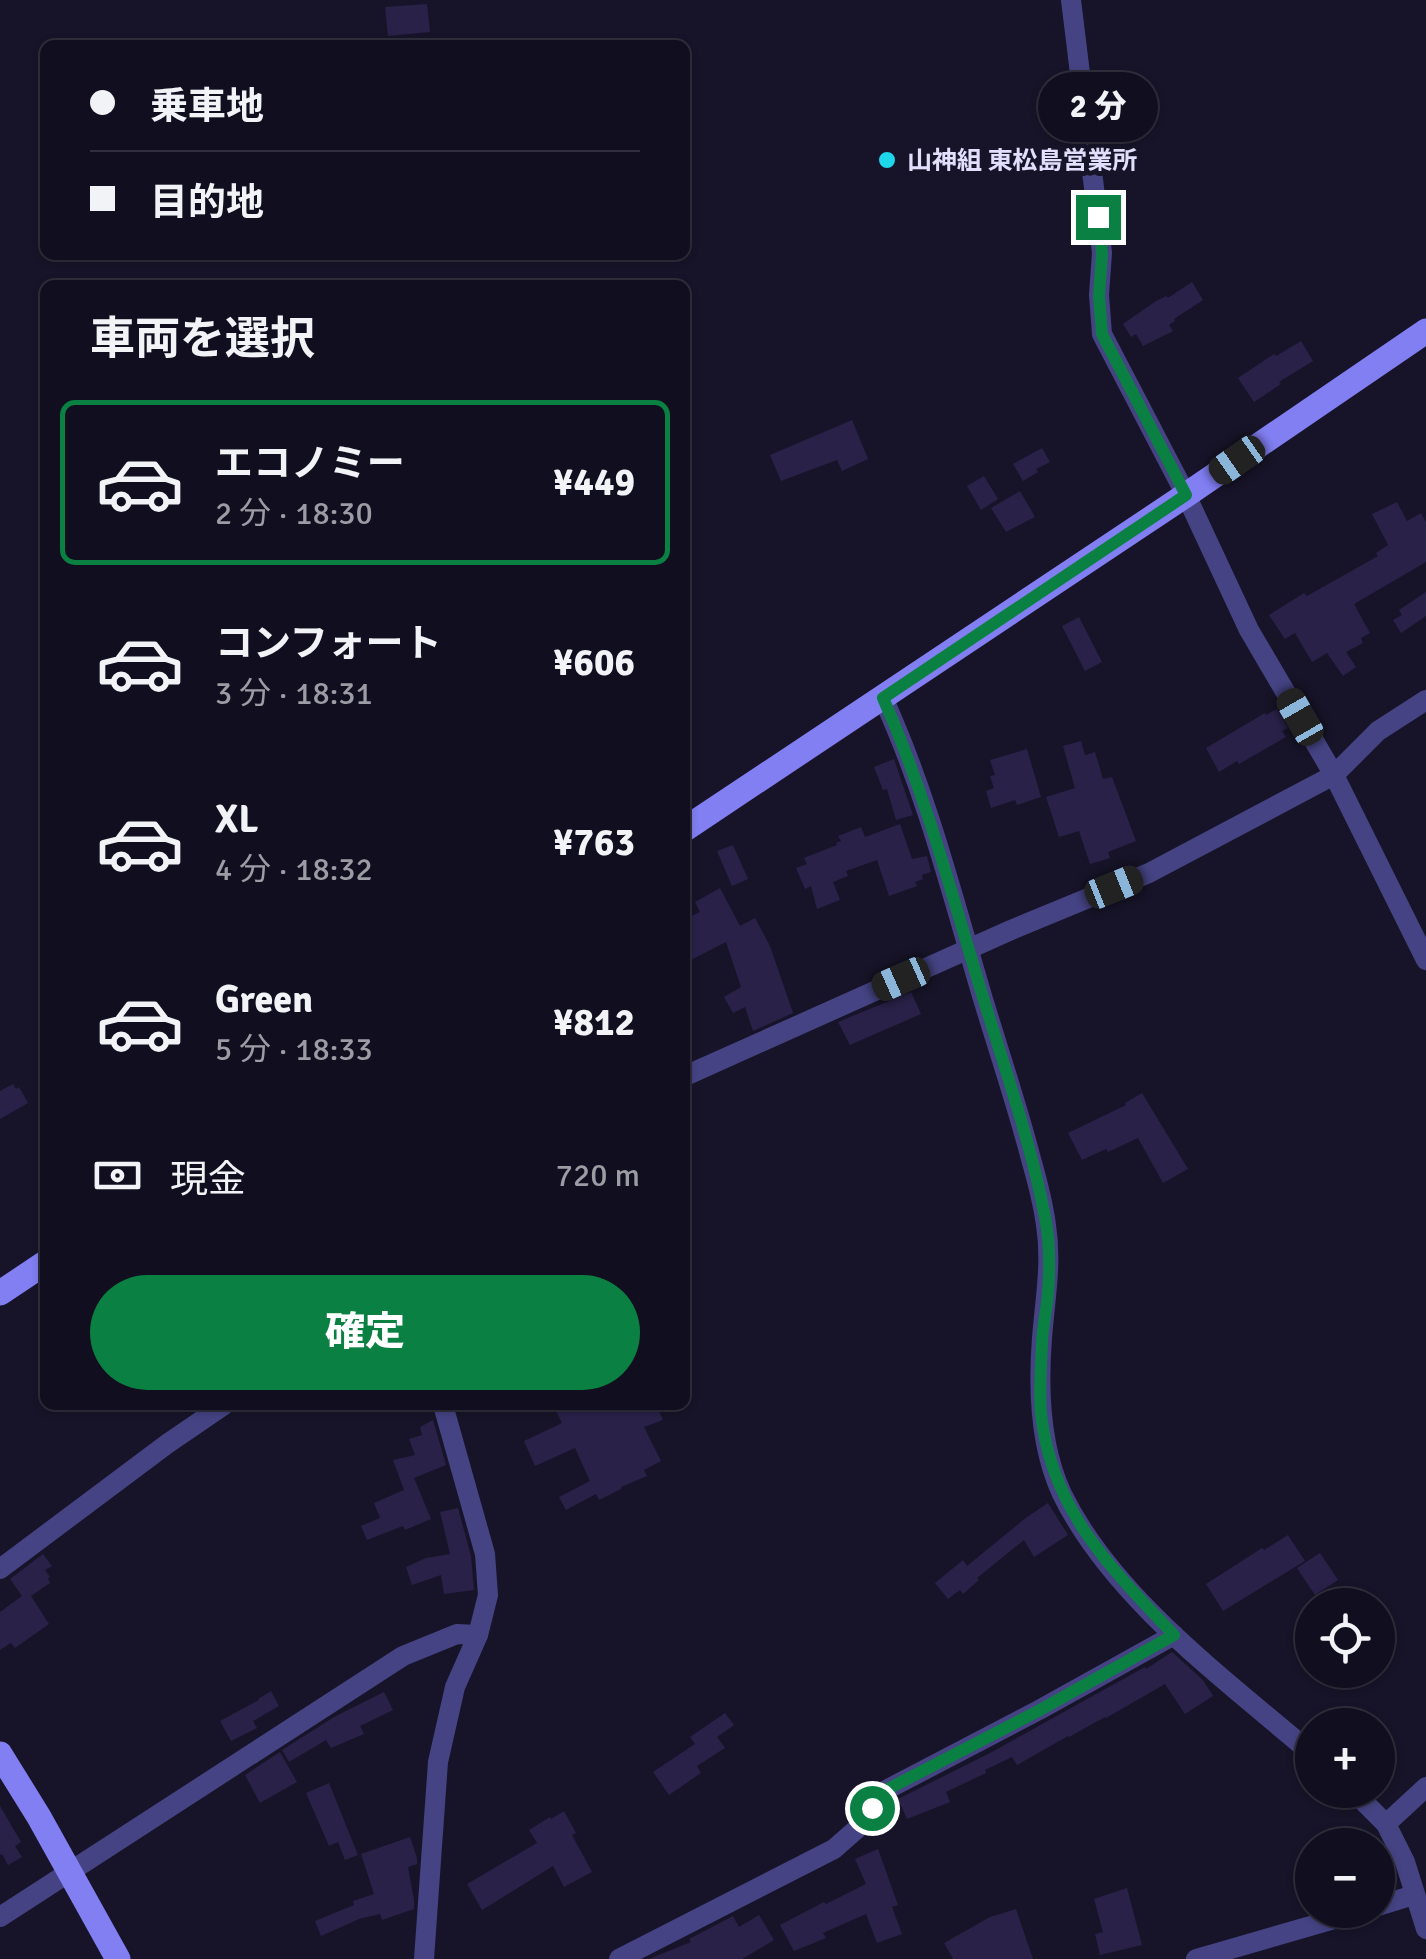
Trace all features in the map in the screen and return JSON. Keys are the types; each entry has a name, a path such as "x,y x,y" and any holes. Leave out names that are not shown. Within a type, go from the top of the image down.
{"street":[{"path":"1071,0 1102,253 1102,334 1186,495 1249,630 1334,775 1426,960"},
{"path":"690,826 1426,332"},
{"path":"883,698 924,802 1024,1131 1046,1220 1050,1248 1042,1339 1041,1412 1060,1490 1078,1524 1113,1571 1174,1635 1295,1739"},
{"path":"690,1074 1149,873 1334,775 1378,730 1426,700"},
{"path":"0,1293 40,1265"},
{"path":"0,1569 217,1410"},
{"path":"424,1959 438,1762 455,1687 478,1636 488,1595 485,1554 444,1410"},
{"path":"0,1916 402,1656 457,1634 478,1636"},
{"path":"618,1959 834,1850 859,1827 886,1790 1174,1635"},
{"path":"0,1754 118,1959"},
{"path":"1386,1824 1426,1787"},
{"path":"1370,1808 1386,1824 1405,1862 1426,1929"},
{"path":"1395,1901 1414,1895"},
{"path":"1196,1959 1304,1928"}],"building":[{"path":"427,4 430,32 388,36 385,7"},
{"path":"1192,282 1203,300 1174,319 1169,325 1173,331 1143,346 1136,334 1131,337 1123,324"},
{"path":"1301,341 1313,361 1254,402 1238,378"},
{"path":"852,420 868,459 842,471 837,460 781,481 770,455"},
{"path":"1042,448 1050,462 1023,481 1013,464"},
{"path":"984,476 998,499 981,510 967,486"},
{"path":"1020,491 1035,517 1006,532 991,508"},
{"path":"1397,502 1407,521 1421,513 1426,522 1426,562 1354,604 1370,633 1361,638 1363,643 1346,652 1356,667 1343,676 1327,653 1312,662 1295,633 1285,639 1269,615 1378,556 1376,553 1388,545 1372,514"},
{"path":"1426,592 1426,616 1401,633 1393,620 1402,615 1399,610"},
{"path":"1079,617 1102,662 1085,671 1062,626"},
{"path":"1277,709 1288,728 1282,731 1286,737 1219,772 1206,748"},
{"path":"1081,741 1085,755 1095,752 1103,779 1112,777 1136,841 1108,852 1110,858 1090,864 1079,831 1059,837 1046,797 1075,788 1063,746"},
{"path":"1027,749 1041,797 991,808 986,791 994,788 990,776 995,775 990,760"},
{"path":"894,759 913,815 896,820 887,789 883,790 874,767"},
{"path":"900,824 912,859 927,856 931,872 915,882 917,886 889,896 877,860 846,871 848,876 833,882 840,900 817,909 811,886 805,889 796,868 807,864 804,858 837,845 841,841 838,836 861,827 865,837"},
{"path":"733,845 748,879 732,886 717,851"},
{"path":"720,888 740,926 755,918 770,946 793,1013 753,1031 745,1007 733,1013 724,997 741,987 726,942 690,960 690,917 700,912 695,902"},
{"path":"911,992 921,1014 850,1045 838,1022"},
{"path":"13,1084 28,1103 0,1119 0,1091"},
{"path":"1142,1093 1188,1169 1163,1183 1138,1138 1082,1160 1068,1133"},
{"path":"556,1410 658,1410 663,1420 644,1427 661,1461 644,1470 647,1476 599,1500 596,1494 566,1510 559,1497 590,1481 575,1448 535,1466 524,1441 562,1423"},
{"path":"433,1420 446,1465 414,1478 431,1519 367,1540 361,1526 380,1518 374,1503 404,1490 393,1460 415,1455 409,1439 422,1435 420,1427"},
{"path":"1048,1503 1068,1535 1034,1557 1024,1540 963,1594 960,1590 948,1599 935,1583 963,1560 967,1566"},
{"path":"458,1508 471,1556 474,1590 444,1594 441,1575 412,1585 406,1567 450,1554 440,1512"},
{"path":"1288,1535 1305,1561 1223,1611 1206,1584"},
{"path":"1320,1553 1338,1580 1326,1588 1310,1588 1297,1568"},
{"path":"43,1554 52,1566 45,1570 50,1583 31,1596 49,1624 15,1648 11,1643 0,1650 0,1612 22,1596 10,1579"},
{"path":"1172,1652 1203,1680 1213,1696 1185,1714 1165,1684 1017,1765 1012,1757 985,1770 986,1773 946,1792 950,1802 907,1819 898,1799"},
{"path":"271,1691 279,1706 253,1721 257,1728 231,1741 220,1721"},
{"path":"384,1692 393,1710 360,1726 364,1734 331,1748 326,1740 289,1762 282,1750"},
{"path":"725,1713 734,1725 717,1737 725,1748 697,1766 701,1773 669,1795 653,1772 695,1744 690,1737"},
{"path":"280,1752 297,1782 260,1803 245,1775"},
{"path":"329,1783 358,1855 345,1860 338,1842 329,1846 306,1793"},
{"path":"0,1806 21,1842 15,1846 22,1857 8,1865 0,1855"},
{"path":"564,1811 592,1872 564,1887 553,1866 482,1910 467,1884 537,1843 529,1830"},
{"path":"410,1837 417,1858 417,1864 408,1867 414,1909 382,1920 380,1914 359,1919 321,1936 315,1921 374,1894 361,1854"},
{"path":"878,1849 898,1905 892,1907 902,1934 877,1943 866,1914 823,1933 826,1938 794,1951 780,1925 866,1884 855,1859"},
{"path":"1127,1888 1142,1945 1100,1955 1095,1934 1103,1932 1094,1899"},
{"path":"1016,1909 1033,1959 953,1959 944,1943 990,1917"},
{"path":"759,1915 774,1940 742,1959 649,1959 691,1942 689,1939 733,1916 739,1927"}],"place":[{"name":"山神組 東松島営業所","path":"887,160"}],"route":[{"path":"872,1808 886,1790 1174,1635 1113,1571 1078,1524 1060,1490 1041,1412 1042,1339 1050,1248 1046,1220 1024,1131 924,802 883,698 1186,495 1102,334 1098,217"}]}
